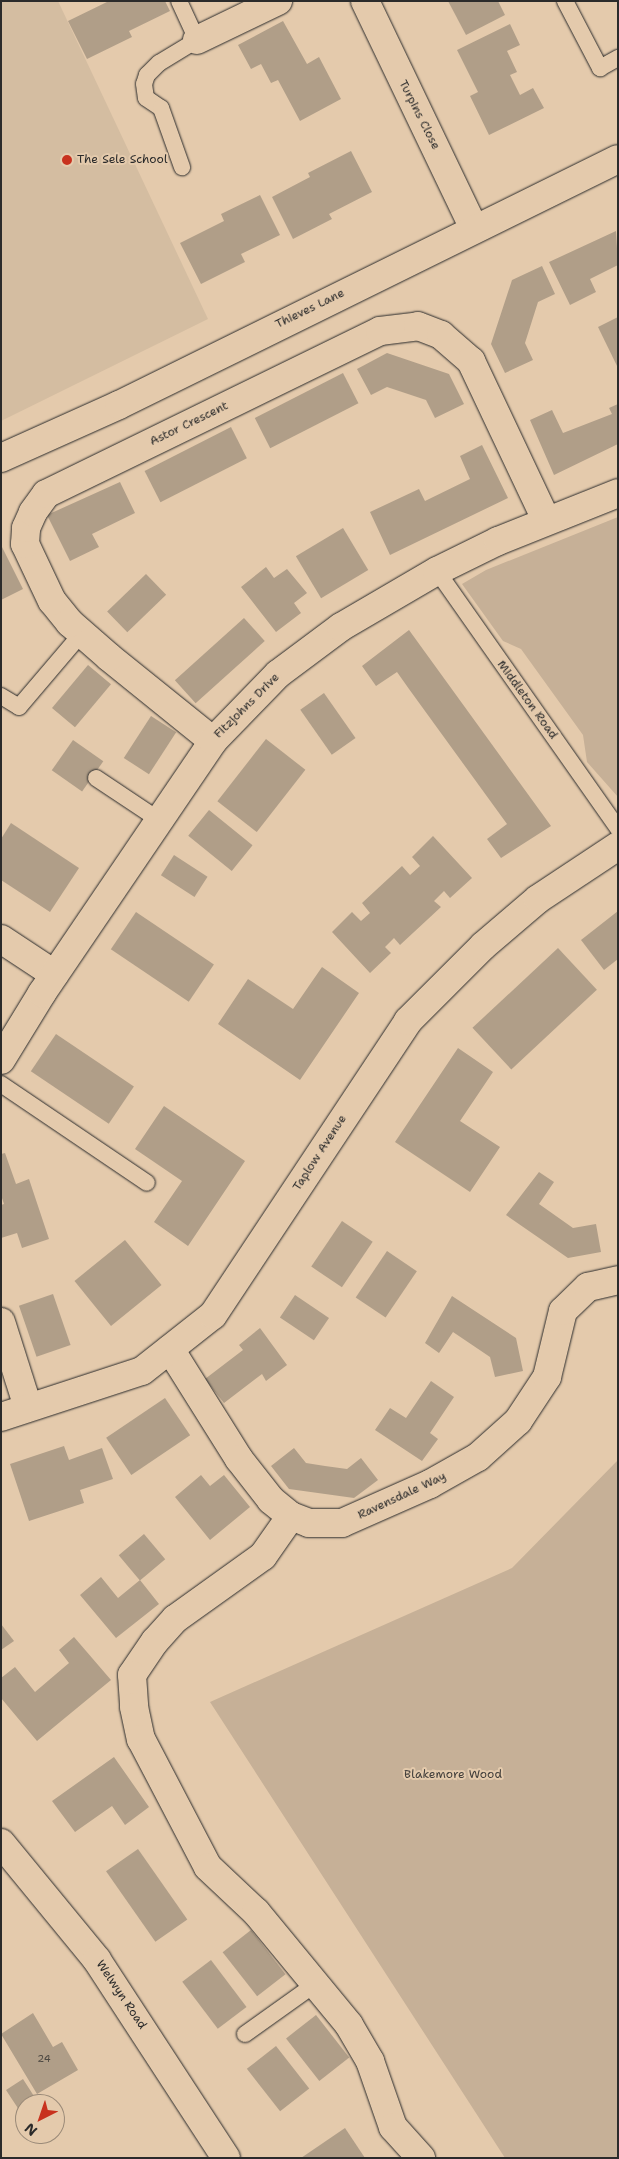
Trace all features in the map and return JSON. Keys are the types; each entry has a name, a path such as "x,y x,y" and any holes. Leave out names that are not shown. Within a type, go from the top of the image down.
{"street":[{"path":"197,40 278,1"},
{"name":"Turpins Close","path":"365,1 474,228"},
{"name":"Thieves Lane","path":"1,458 119,405 474,228 618,159"},
{"name":"Astor Crescent","path":"213,741 82,633 52,601 25,544 26,528 33,512 46,494 380,331 418,326 441,335 471,361 546,520"},
{"name":"Fitzjohns Drive","path":"1,1060 54,974 213,741 278,674 341,626 437,571 546,520 618,493"},
{"name":"Taplow Avenue","path":"1,1417 142,1371 213,1315 408,1021 490,940 538,900 618,846"},
{"path":"1,939 54,974"},
{"name":"Ravensdale Way","path":"170,1349 239,1459 271,1500 291,1516 309,1522 342,1523 430,1484 478,1457 518,1421 547,1377 563,1311 588,1287 618,1280"},
{"path":"1,1322 28,1407"},
{"path":"291,1516 263,1556 175,1619 155,1640 132,1675 134,1707 141,1739 208,1867 256,1912 349,2025 370,2061 393,2127 421,2158"},
{"name":"Welwyn Road","path":"1,1843 97,1960 226,2158"}],"lane":[{"path":"179,1 197,40 155,66 144,84 146,98 161,108 182,167"},
{"path":"565,1 600,68 618,58"},
{"name":"Middleton Road","path":"437,571 618,829"},
{"path":"1,696 19,707 82,633"},
{"path":"96,778 159,820"},
{"path":"1,1084 147,1183"},
{"path":"245,2034 315,1984"}],"shaded area":[{"name":"The Sele School","path":"1,1 58,1 208,319 1,421"}],"green space":[{"path":"618,517 618,797 587,762 583,735 521,649 503,641 462,584 486,570"},
{"name":"Blakemore Wood","path":"618,1460 618,2158 505,2158 210,1702 512,1568"}],"building":[{"path":"109,1 165,1 170,11 129,31 132,37 87,59 68,21"},
{"path":"448,1 498,1 505,15 466,35"},
{"path":"283,21 307,64 319,57 341,99 300,121 278,80 271,83 261,64 251,69 238,45"},
{"path":"510,24 520,45 507,51 517,72 510,75 520,95 533,88 544,108 489,135 470,96 478,92 457,50"},
{"path":"351,151 372,192 329,214 332,219 293,239 272,197 310,177 308,173"},
{"path":"260,195 280,235 241,254 245,262 201,284 180,243 224,221 221,214"},
{"path":"616,231 618,265 590,279 596,292 570,305 549,262"},
{"path":"542,266 555,294 538,302 525,343 533,360 505,373 491,344 512,280"},
{"path":"618,317 618,368 598,327"},
{"path":"387,353 449,374 464,404 435,418 426,400 387,387 371,395 357,369"},
{"path":"343,373 358,403 270,448 255,418"},
{"path":"618,404 618,444 554,475 530,420 552,410 563,433 612,414 609,408"},
{"path":"231,427 247,458 160,502 145,471"},
{"path":"482,445 508,498 390,555 370,512 419,489 425,501 470,479 460,456"},
{"path":"120,482 135,513 92,534 99,547 70,561 47,515"},
{"path":"343,528 368,570 321,598 296,556"},
{"path":"1,545 23,589 1,600"},
{"path":"266,567 274,578 287,569 307,593 294,603 301,613 276,632 241,587"},
{"path":"146,574 166,595 127,632 107,612"},
{"path":"244,618 265,641 196,703 175,680"},
{"path":"409,630 551,826 501,858 487,839 507,824 397,672 376,686 362,666"},
{"path":"88,665 111,684 75,727 52,708"},
{"path":"324,693 356,738 332,755 300,710"},
{"path":"151,716 176,732 149,774 124,758"},
{"path":"266,739 305,770 257,832 217,801"},
{"path":"73,740 103,761 82,792 52,770"},
{"path":"209,810 253,845 232,871 188,836"},
{"path":"11,823 79,868 50,912 1,880 1,839"},
{"path":"433,836 472,878 450,898 444,891 434,901 441,907 400,945 394,938 385,947 391,953 370,973 332,932 352,912 361,921 370,913 362,903 402,866 410,875 420,866 412,857"},
{"path":"174,855 208,877 194,897 161,875"},
{"path":"618,911 618,959 604,970 581,940"},
{"path":"136,912 214,965 189,1002 111,949"},
{"path":"558,948 597,990 511,1069 472,1028"},
{"path":"322,967 359,993 300,1080 218,1024 248,979 293,1009"},
{"path":"56,1034 134,1087 109,1124 31,1071"},
{"path":"458,1048 493,1072 460,1121 500,1147 470,1192 395,1142"},
{"path":"164,1106 245,1161 188,1246 154,1222 182,1181 135,1149"},
{"path":"5,1153 16,1184 29,1179 49,1239 22,1248 17,1233 1,1238 1,1205 4,1204 1,1195 1,1154"},
{"path":"539,1172 554,1182 539,1204 573,1228 596,1224 601,1252 568,1258 506,1215"},
{"path":"342,1221 373,1242 342,1287 311,1267"},
{"path":"125,1240 162,1285 111,1326 74,1281"},
{"path":"387,1251 417,1271 386,1318 356,1297"},
{"path":"53,1294 71,1345 37,1357 19,1306"},
{"path":"295,1295 329,1318 314,1340 280,1317"},
{"path":"452,1296 516,1338 523,1371 495,1377 490,1357 453,1332 439,1353 425,1343"},
{"path":"260,1328 287,1365 266,1381 262,1374 224,1403 205,1379 243,1350 239,1345"},
{"path":"431,1381 454,1397 430,1433 438,1439 422,1461 375,1430 390,1408 406,1418"},
{"path":"165,1398 190,1435 131,1475 106,1438"},
{"path":"64,1446 69,1460 102,1448 113,1479 80,1490 84,1503 29,1521 10,1464"},
{"path":"294,1448 306,1463 325,1466 347,1469 361,1458 378,1480 354,1498 289,1489 271,1466"},
{"path":"201,1475 210,1486 224,1475 250,1507 210,1540 175,1497"},
{"path":"144,1534 165,1559 140,1580 119,1555"},
{"path":"101,1577 118,1598 140,1580 159,1604 116,1638 80,1595"},
{"path":"1,1624 14,1641 1,1650"},
{"path":"74,1637 111,1680 37,1741 1,1698 1,1678 15,1667 35,1692 69,1663 59,1650"},
{"path":"114,1757 149,1807 125,1825 112,1806 75,1832 52,1801"},
{"path":"138,1849 187,1919 155,1942 106,1871"},
{"path":"251,1930 285,1974 257,1996 223,1952"},
{"path":"211,1960 247,2007 218,2029 182,1982"},
{"path":"33,2013 53,2047 62,2042 78,2070 37,2094 1,2034"},
{"path":"316,2015 349,2058 319,2081 286,2038"},
{"path":"276,2046 309,2089 280,2111 247,2069"},
{"path":"23,2079 33,2094 15,2094 15,2104 6,2090"},
{"path":"345,2128 365,2158 301,2158"}],"place":[{"name":"The Sele School","path":"67,160"}]}
